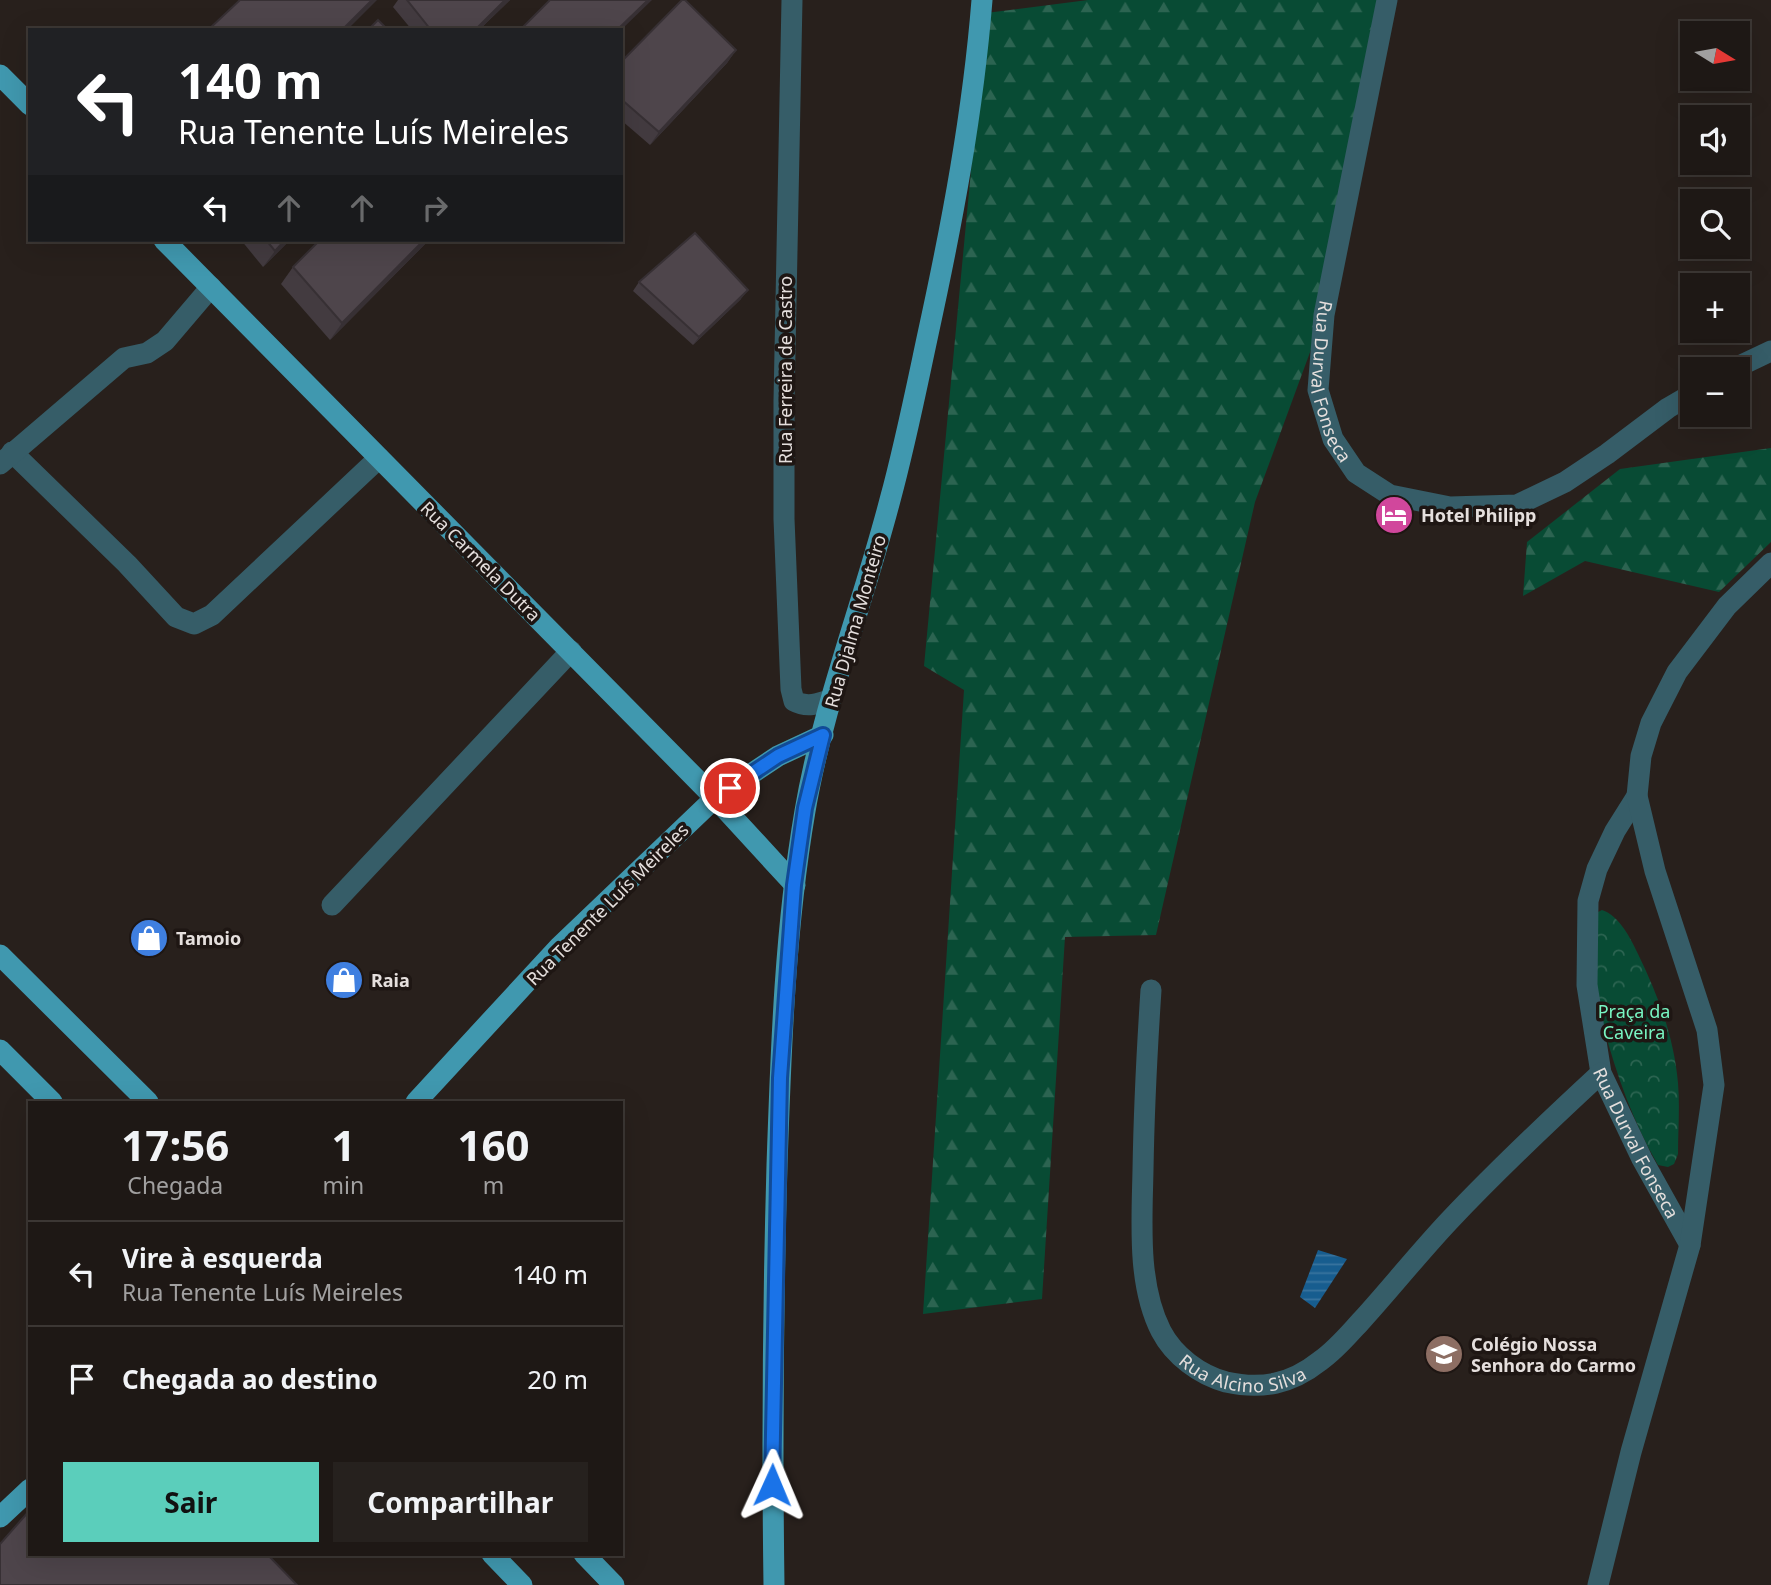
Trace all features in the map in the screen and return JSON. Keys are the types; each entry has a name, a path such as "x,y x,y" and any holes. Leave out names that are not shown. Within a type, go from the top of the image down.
{"main road":[{"name":"Rua Djalma Monteiro","path":"774,1585 772,1485 777,1168 780,1078 794,885 805,808 831,699 890,500 934,307 976,77 982,0"},
{"path":"0,75 28,103"},
{"name":"Rua Carmela Dutra","path":"165,242 715,798 794,885"},
{"name":"Rua Tenente Luís Meireles","path":"417,1101 559,947 715,798 778,756 823,735"},
{"path":"0,955 147,1101"},
{"path":"0,1050 51,1101"},
{"path":"0,1517 28,1491"},
{"path":"494,1556 522,1585"},
{"path":"586,1556 614,1585"}],"street":[{"name":"Rua Durval Fonseca","path":"1387,0 1324,316 1318,390 1333,439 1356,473 1390,495 1402,498 1450,507 1517,505 1565,482 1680,401"},
{"name":"Rua Ferreira de Castro","path":"791,1 784,401 784,519 791,689 794,701 801,705 814,705 831,699"},
{"path":"211,287 165,341 147,354 124,358 6,458 127,564 176,617 194,624 212,615 379,458"},
{"path":"1750,361 1771,351"},
{"name":"Rua Durval Fonseca","path":"1598,1585 1631,1452 1690,1245 1714,1085 1707,1030 1655,872 1637,796 1641,756 1651,723 1677,672 1727,607 1771,563"},
{"path":"332,905 570,651"},
{"name":"Rua Durval Fonseca","path":"1637,796 1615,831 1597,869 1588,901 1587,985 1601,1073 1642,1159 1690,1245"},
{"name":"Rua Alcino Silva","path":"1151,990 1143,1194 1143,1260 1150,1295 1161,1331 1176,1353 1193,1368 1218,1380 1246,1386 1279,1384 1301,1375 1321,1361 1527,1141 1601,1073"}],"green space":[{"path":"1088,0 1383,0 1320,325 1255,502 1156,935 1065,937 1042,1299 923,1314 964,690 924,666 986,13"},
{"path":"1771,448 1771,542 1719,592 1585,561 1523,596 1527,542 1620,469"},
{"name":"Praça da Caveira","path":"1602,910 1619,922 1632,942 1652,985 1669,1033 1676,1066 1679,1110 1678,1154 1674,1164 1668,1167 1658,1165 1641,1133 1620,1081 1604,1028 1597,990 1592,925 1596,913"}],"water":[{"path":"1318,1250 1347,1259 1315,1308 1300,1297"}],"building":[{"path":"240,0 372,0 344,28 210,28"},
{"path":"407,0 505,0 477,28 429,28"},
{"path":"550,0 648,0 619,28 522,28"},
{"path":"682,0 736,50 659,132 623,101 623,60"},
{"path":"378,20 386,28 370,28"},
{"path":"695,233 748,290 699,337 639,282"},
{"path":"268,242 283,242 275,251"},
{"path":"318,242 422,242 342,323 293,267"},
{"path":"28,1512 28,1556 269,1556 297,1585 0,1585 0,1544"}],"place":[{"name":"Hotel Philipp","path":"1394,515"},
{"name":"Tamoio","path":"149,938"},
{"name":"Raia","path":"344,980"},
{"name":"Colégio Nossa Senhora do Carmo","path":"1444,1354"}],"route":[{"path":"730,788 778,756 823,735 805,808 794,885 780,1078 772,1485"}]}
